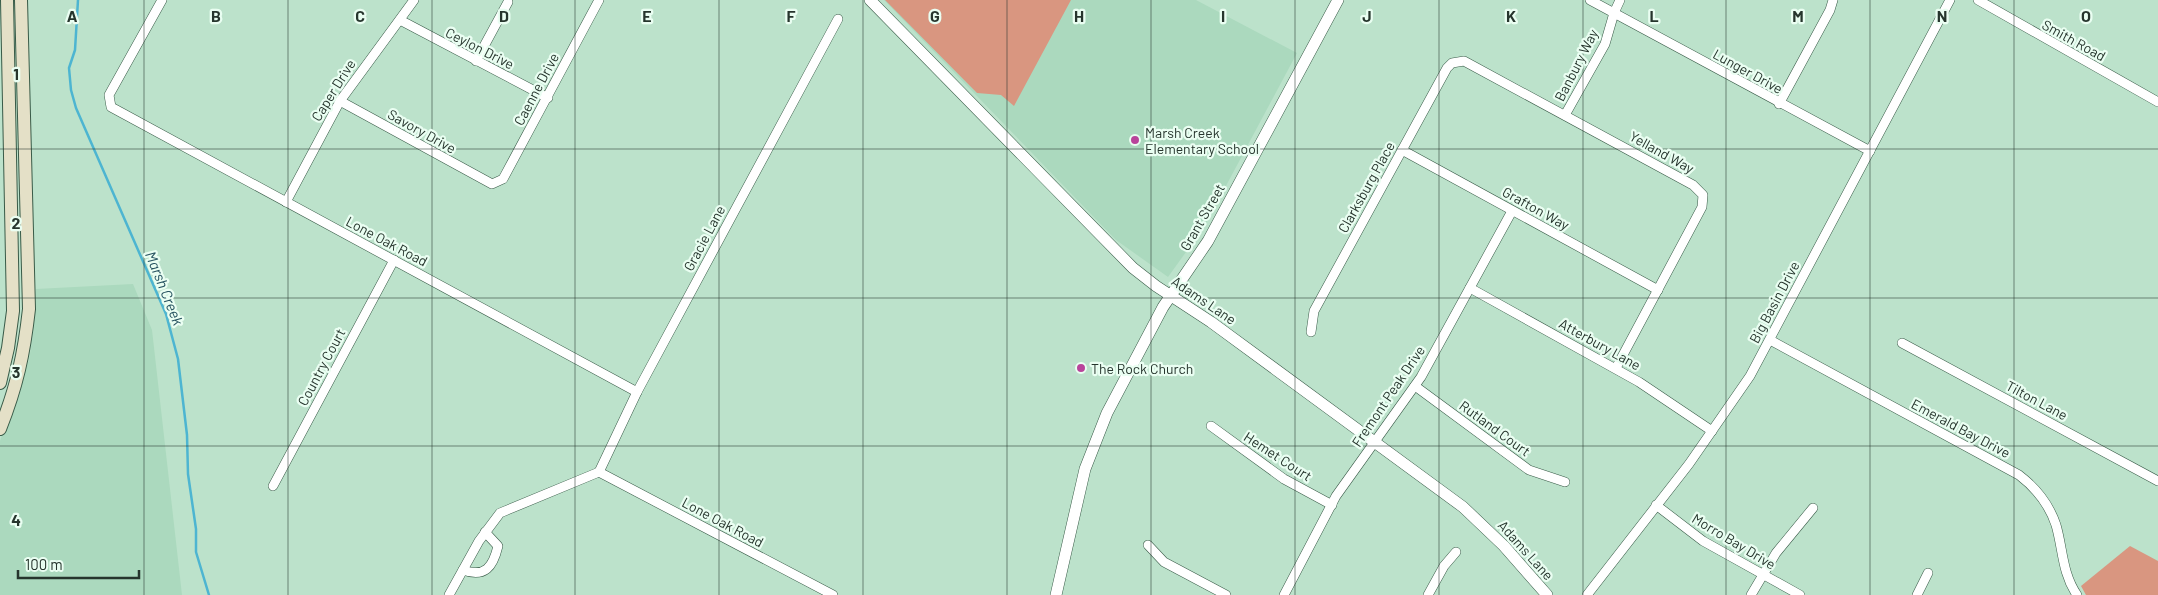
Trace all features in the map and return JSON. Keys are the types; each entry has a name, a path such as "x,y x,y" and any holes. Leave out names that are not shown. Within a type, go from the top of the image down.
{"main road":[{"path":"0,383 4,347 13,311 8,0"},
{"path":"0,429 14,396 24,350 29,308 21,0"}],"street":[{"name":"Lone Oak Road","path":"162,0 109,95 111,107 637,392"},
{"name":"Caper Drive","path":"286,202 340,101 414,0"},
{"name":"Caenne Drive","path":"492,184 503,179 548,98 598,0"},
{"name":"Adams Lane","path":"870,0 1122,258 1156,286 1171,294 1469,512 1504,546 1547,595"},
{"name":"Grant Street","path":"1056,595 1085,469 1107,414 1171,294 1208,241 1338,0"},
{"name":"Lunger Drive","path":"1590,0 1870,152"},
{"name":"Banbury Way","path":"1565,115 1605,44 1620,0"},
{"path":"1779,104 1830,10 1833,0"},
{"name":"Big Basin Drive","path":"1587,595 1712,431 1750,376 1950,0"},
{"name":"Smith Road","path":"1978,0 2158,102"},
{"path":"476,61 508,2"},
{"name":"Gracie Lane","path":"600,472 637,392 838,19"},
{"name":"Ceylon Drive","path":"400,20 548,98"},
{"name":"Yelland Way","path":"1458,61 1469,63 1693,185 1703,195 1702,208 1616,368"},
{"name":"Clarksburg Place","path":"1311,332 1314,311 1447,68 1458,61"},
{"name":"Savory Drive","path":"340,101 492,184"},
{"name":"Grafton Way","path":"1402,150 1658,290"},
{"name":"Fremont Peak Drive","path":"1284,595 1332,505 1374,442 1415,386 1512,211"},
{"name":"Country Court","path":"273,486 394,260"},
{"name":"Atterbury Lane","path":"1470,288 1616,368 1662,396 1712,431"},
{"name":"Emerald Bay Drive","path":"1770,340 2019,475 2029,483 2048,506 2055,524 2067,578 2077,595"},
{"name":"Tilton Lane","path":"1902,343 2158,482"},
{"path":"4,347 24,350"},
{"name":"Rutland Court","path":"1415,386 1528,470 1565,482"},
{"name":"Hemet Court","path":"1211,426 1284,479 1332,505"},
{"path":"450,595 485,532 500,513 600,472"},
{"name":"Lone Oak Road","path":"600,472 833,595"},
{"name":"Morro Bay Drive","path":"1656,506 1690,532 1800,595"},
{"path":"1751,595 1776,553 1813,508"},
{"path":"463,570 474,574 490,568 495,559 498,546 485,532"},
{"path":"1148,545 1164,562 1226,595"},
{"path":"1428,595 1444,566 1456,552"},
{"path":"1917,595 1928,573"}],"shaded area":[{"name":"Marsh Creek Elementary School","path":"884,0 1196,0 1297,53 1204,227 1168,277 1116,240"},
{"path":"885,0 1071,0 1014,106 1001,95 977,93"},
{"path":"133,284 152,330 182,595 0,595 0,441 29,360 34,327 36,289"},
{"path":"2130,546 2158,561 2158,595 2086,595 2081,586"}],"waterway":[{"name":"Marsh Creek","path":"78,0 75,50 69,68 71,90 76,108 166,314 178,359 187,435 188,474 196,529 196,552 209,595"}],"place":[{"name":"Marsh Creek Elementary School","path":"1135,140"},
{"name":"The Rock Church","path":"1081,368"}]}
